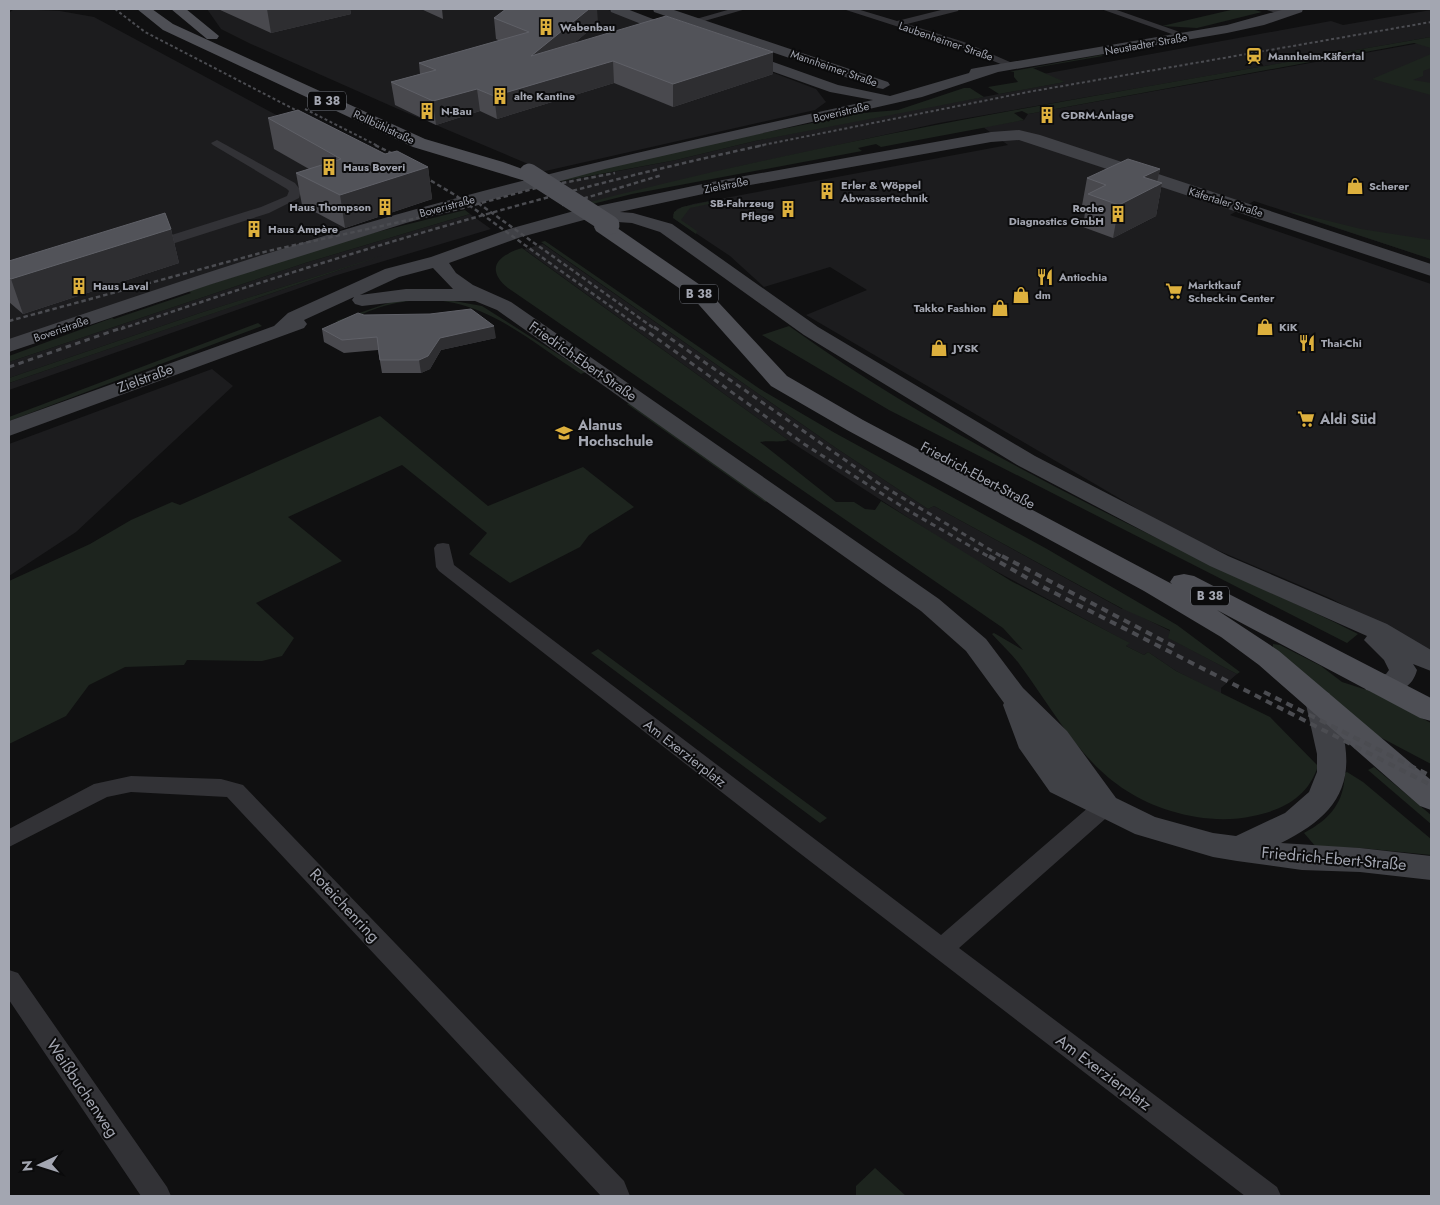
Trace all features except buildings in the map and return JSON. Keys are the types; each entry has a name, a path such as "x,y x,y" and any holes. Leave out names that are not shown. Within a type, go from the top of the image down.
{"main road":[{"name":"Rollbühlstraße","path":"144,9 168,27 436,151 526,174"},
{"name":"Rollbühlstraße","path":"186,11 215,38 240,50 466,154 512,165 526,174"},
{"name":"B 38","path":"526,174 606,226"},
{"name":"Friedrich-Ebert-Straße","path":"606,226 698,282 763,356 800,380 1431,712"},
{"name":"Friedrich-Ebert-Straße","path":"606,226 699,294 779,381 855,425 1187,604 1269,658 1431,798"}],"street":[{"path":"616,9 693,38"},
{"name":"Mannheimer Straße","path":"659,9 868,79 890,90 895,98"},
{"path":"694,21 741,9"},
{"name":"Laubenheimer Straße","path":"848,9 961,44 1014,66"},
{"path":"897,24 955,9"},
{"path":"1106,9 1189,37"},
{"path":"1269,9 1291,11"},
{"name":"Neustadter Straße","path":"895,98 912,88 942,79 1189,37 1259,22 1291,11"},
{"name":"Mannheimer Straße","path":"728,51 835,89 895,98"},
{"name":"Neustadter Straße","path":"895,98 922,93 993,70"},
{"path":"835,89 864,87 869,83 868,79 893,80"},
{"path":"912,80 942,79"},
{"path":"835,89 843,96 846,111"},
{"name":"Boveristraße","path":"9,346 251,265 400,219 602,165 846,111 895,98"},
{"name":"Zielstraße","path":"282,328 295,317 392,273 444,259 515,233 580,215 635,208 990,137 1019,135"},
{"name":"Käfertaler Straße","path":"1019,135 1034,138 1431,270"},
{"path":"132,252 265,210 293,198 295,192 291,186 217,142"},
{"path":"635,208 811,331 1028,461 1219,561 1332,612 1378,630 1431,662"},
{"name":"Zielstraße","path":"9,428 282,328 316,318 406,282 444,259"},
{"name":"Friedrich-Ebert-Straße","path":"504,306 472,270 444,259 443,271 479,295 504,306 930,606 976,645 1013,695 1034,748 1061,784 1168,834 1237,848 1302,858 1360,860 1431,868"},
{"name":"Friedrich-Ebert-Straße","path":"362,300 389,295 479,295"},
{"name":"Am Exerzierplatz","path":"443,548 445,567 793,836 1267,1196"},
{"path":"1332,612 1385,645 1401,665 1403,674 1396,682 1376,683"},
{"name":"Friedrich-Ebert-Straße","path":"1237,848 1283,828 1301,817 1313,808 1327,791 1332,771 1332,761 1327,727 1319,700"},
{"name":"Roteichenring","path":"9,839 102,790 131,784 221,787 235,791 324,882 614,1190 616,1196"},
{"path":"942,948 1105,806"},
{"name":"Weißbuchenweg","path":"9,980 157,1196"}],"shaded area":[{"path":"14,9 60,11 94,17 433,199 9,340 9,13"},
{"path":"207,9 606,9 816,89 826,102 815,110 541,172 533,166 251,44 221,29"},
{"path":"1235,9 1251,9 1262,12 1197,28 1162,26"},
{"path":"1431,10 1431,37 939,123 741,166 567,208 534,187 676,160 755,141 901,112 1064,82 1043,74 1331,21 1343,25"},
{"path":"1431,37 1431,48 1414,43 1028,114 1022,111 1014,113 1024,120 881,147 876,144 858,148 862,151 632,194 569,210 567,208 674,181 889,134"},
{"path":"1431,41 1431,259 1254,201 1230,215 1431,284 1431,652 1332,599 1182,535 806,315 867,290 830,267 764,287 730,256 676,220 673,215 677,209 693,204 1008,145 983,127 1024,120 1028,114"},
{"path":"1431,54 1431,68 1423,71 1423,76 1413,80 1431,83 1431,95 1372,79"},
{"path":"1103,56 1033,68 1065,82 999,94 988,87 1018,82 1014,77 1014,72 1010,71"},
{"path":"964,88 970,88 984,97 755,141 676,160 541,185 637,160 747,136 863,113 898,110"},
{"path":"720,199 719,202 690,208 681,220 697,231 696,234 673,218 674,212 682,207"},
{"path":"465,210 470,214 305,263 9,362 9,356 112,318 114,319 191,293 189,291 357,237"},
{"path":"1292,213 1361,229 1431,240 1431,259"},
{"path":"470,214 491,229 334,276 9,390 9,383 357,264 203,312 9,378 9,362 305,263"},
{"path":"545,241 760,389 835,433 1047,549 1177,625 1240,672 1237,674 1168,638 1170,630 1123,609 934,506 928,509 836,448 541,242"},
{"path":"543,244 836,448 928,509 934,506 1122,609 1124,608 1170,631 1169,638 1237,674 1221,688 1221,694 1176,671 1148,652 1144,655 1126,646 1129,643 966,555 788,440 524,249"},
{"path":"522,248 788,440 760,442 836,502 854,502 865,509 875,510 881,501 1011,581 1130,643 1126,646 1144,655 1148,652 1176,671 1270,717 1318,766 1308,786 1301,794 1284,806 1264,813 1232,819 1201,818 1171,811 1144,800 1120,787 1083,752 1017,661 992,634 994,633 1023,650 1003,628 508,288 497,274 497,263 507,254"},
{"path":"384,255 9,383 9,378 203,312"},
{"path":"432,297 482,306 586,372 581,374 512,328 489,315 466,306 441,301 414,301 384,306 342,324 336,321 394,301"},
{"path":"258,323 262,326 9,421 9,417"},
{"path":"789,326 838,360 939,423 1044,481 1150,535 1358,634 1347,643 889,410 762,335"},
{"path":"212,369 233,386 76,532 9,576 9,444"},
{"path":"633,401 773,498 765,502 627,404"},
{"path":"380,416 488,506 583,467 634,507 589,535 580,547 510,583 469,554 487,533 402,465 288,517 342,561 256,603 294,638 282,656 262,661 187,660 184,665 125,667 89,685 66,716 9,744 9,581 90,544 131,520 172,502 180,505"},
{"path":"1273,644 1280,645 1321,666 1342,682 1370,691 1431,723 1431,764 1378,736 1273,648"},
{"path":"598,649 827,818 820,823 591,653"},
{"path":"1374,767 1431,815 1431,824 1368,770"},
{"path":"1347,772 1363,782 1431,839 1431,855 1361,848 1316,847 1304,833 1321,822 1334,809 1342,793 1345,773"},
{"path":"875,1168 906,1196 856,1196 856,1186"}],"railway":[{"path":"115,9 145,32 309,117"},
{"path":"758,146 1028,92 1431,22"},
{"path":"305,109 378,146"},
{"path":"375,145 403,159"},
{"path":"492,213 601,183 764,145"},
{"path":"418,173 470,206"},
{"path":"479,204 536,188 615,173"},
{"path":"562,205 662,175"},
{"path":"470,206 479,204"},
{"path":"479,204 492,213"},
{"path":"9,321 268,251 470,206"},
{"path":"470,206 484,215"},
{"path":"484,215 492,213"},
{"path":"492,213 655,329"},
{"path":"121,329 280,276 484,215"},
{"path":"484,215 642,329"},
{"path":"9,367 124,327"},
{"path":"641,327 804,444 909,511 991,558"},
{"path":"654,327 881,485 1004,558"},
{"path":"989,556 1039,585 1431,785"},
{"path":"1002,556 1177,648"},
{"path":"1264,692 1431,776"}],"place":[{"name":"Wabenbau","path":"546,27"},
{"name":"Mannheim-Käfertal","path":"1254,56"},
{"name":"alte Kantine","path":"500,96"},
{"name":"N-Bau","path":"427,111"},
{"name":"GDRM-Anlage","path":"1047,115"},
{"name":"Haus Boveri","path":"329,167"},
{"name":"Scherer","path":"1355,186"},
{"name":"Erler & Wöppel Abwassertechnik","path":"827,191"},
{"name":"Haus Thompson","path":"385,207"},
{"name":"SB-Fahrzeug Pflege","path":"788,209"},
{"name":"Roche Diagnostics GmbH","path":"1118,214"},
{"name":"Haus Ampère","path":"254,229"},
{"name":"Antiochia","path":"1045,277"},
{"name":"Haus Laval","path":"79,286"},
{"name":"Marktkauf Scheck-in Center","path":"1174,291"},
{"name":"dm","path":"1021,295"},
{"name":"Takko Fashion","path":"1000,308"},
{"name":"KiK","path":"1265,327"},
{"name":"Thai-Chi","path":"1307,343"},
{"name":"JYSK","path":"939,348"},
{"name":"Aldi Süd","path":"1306,419"},
{"name":"Alanus Hochschule","path":"564,433"}]}
